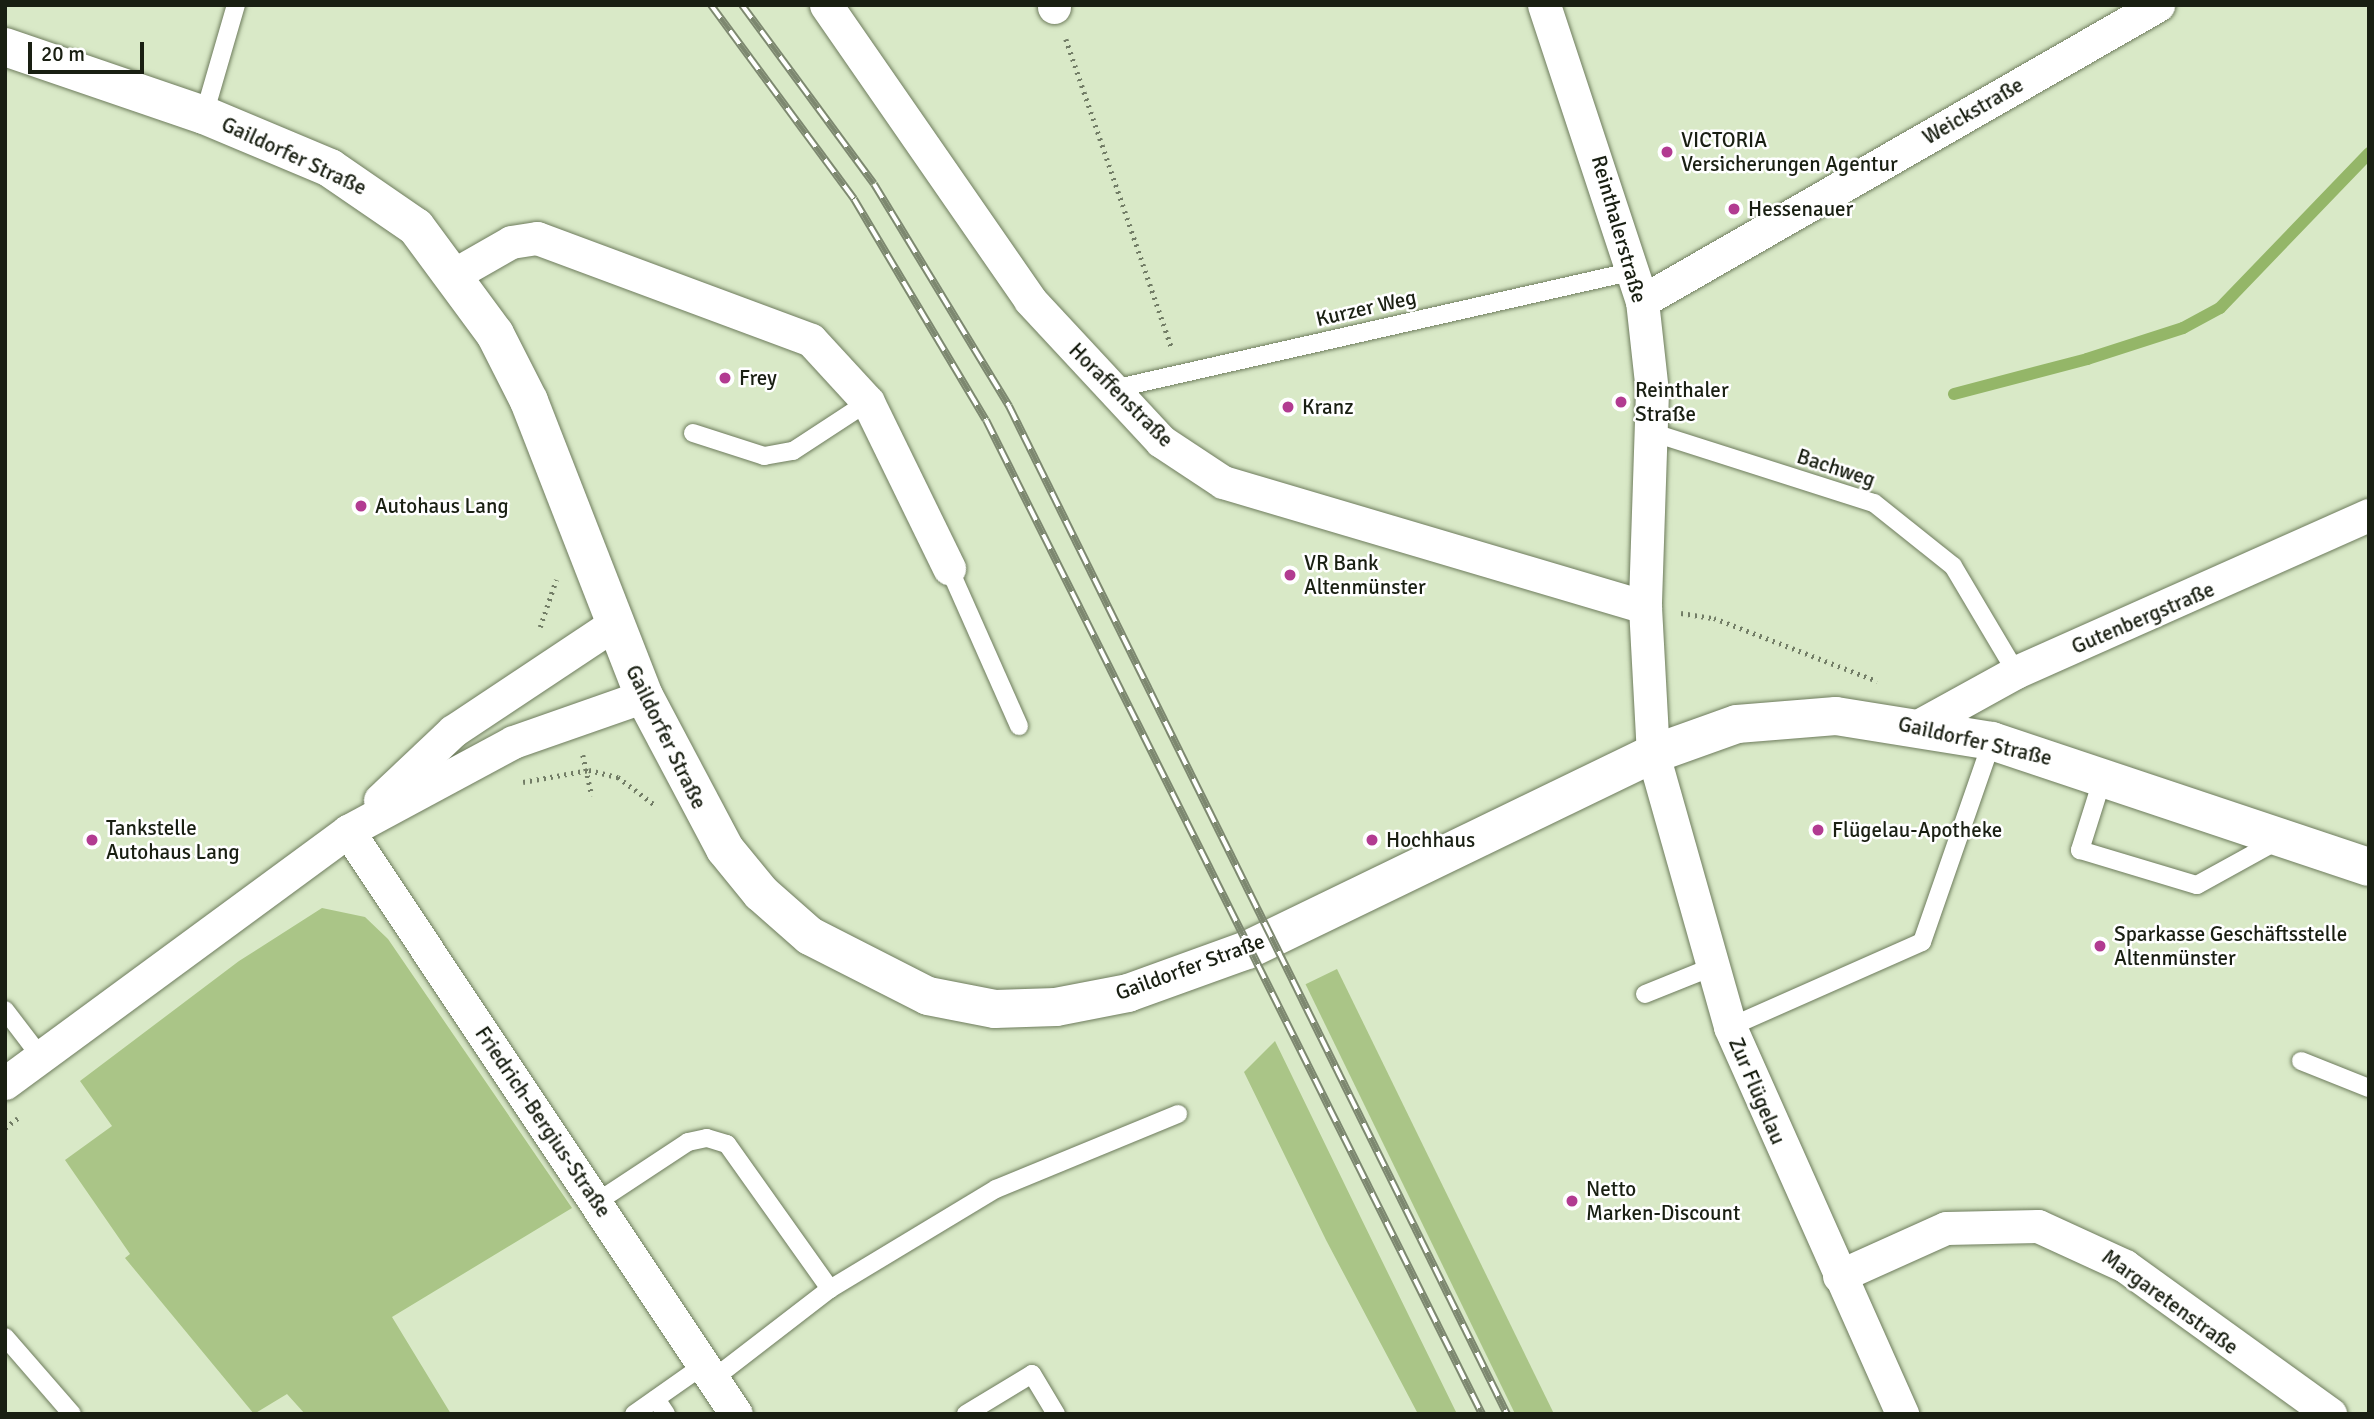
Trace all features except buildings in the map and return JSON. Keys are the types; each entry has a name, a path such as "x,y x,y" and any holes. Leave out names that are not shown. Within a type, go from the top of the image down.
{"main road":[{"name":"Gaildorfer Straße","path":"5,47 204,115 375,193 455,274 529,401 644,696 701,811 761,893 810,936 866,967 928,996 995,1009 1055,1007 1128,993 1247,950 1653,754 1737,724 1836,716 1920,725 1992,741 2104,774 2369,867"}],"street":[{"name":"Horaffenstraße","path":"826,5 1030,300 1109,390 1161,441 1223,482 1644,607"},
{"name":"Reinthalerstraße","path":"1544,5 1638,286 1651,432 1644,607 1653,754"},
{"name":"Weickstraße","path":"1638,286 2158,5"},
{"path":"455,274 511,242 565,244 811,340 868,402 949,568"},
{"name":"Gutenbergstraße","path":"1920,725 2016,672 2369,515"},
{"path":"5,1083 348,831 453,731 614,624"},
{"path":"348,831 513,742 644,696"},
{"name":"Zur Flügelau","path":"1653,754 1730,1027 1902,1414"},
{"name":"Friedrich-Bergius-Straße","path":"348,831 736,1414"},
{"name":"Margaretenstraße","path":"1839,1276 1946,1228 2038,1226 2126,1266 2330,1414"}],"lane":[{"path":"204,115 236,5"},
{"name":"Kurzer Weg","path":"1109,390 1181,373 1638,286"},
{"path":"693,433 765,456 793,451 868,402"},
{"name":"Bachweg","path":"1651,432 1874,503 1953,566 2016,672"},
{"path":"949,568 1019,726"},
{"path":"1730,1027 1922,942 1992,741"},
{"path":"2104,774 2080,850 2197,885 2284,837"},
{"path":"1645,994 1712,967"},
{"path":"5,1010 40,1056"},
{"path":"2301,1060 2369,1088"},
{"path":"634,1414 661,1406 830,1289 996,1189 1178,1114"},
{"path":"597,1202 688,1142 727,1144 830,1289"},
{"path":"5,1337 72,1414"},
{"path":"966,1414 1032,1374 1056,1414"}],"path":[{"path":"1054,6 1181,373"},
{"path":"1644,607 1714,618 1888,685"},
{"path":"513,786 562,770 589,770 642,791 673,827 701,811"},
{"path":"589,770 592,796"},
{"path":"5,1128 26,1112"}],"green space":[{"path":"322,908 365,917 388,939 572,1208 392,1317 451,1414 305,1414 287,1394 254,1414 125,1258 130,1254 65,1160 112,1126 80,1081 239,961"},
{"path":"1337,969 1554,1414 1515,1414 1306,984"},
{"path":"1275,1041 1457,1414 1418,1414 1326,1240 1244,1072"}],"waterway":[{"path":"1954,394 2087,359 2183,328 2220,308 2369,153"}],"railway":[{"path":"711,5 854,199 986,420 1482,1414"},
{"path":"742,5 874,184 1009,406 1507,1414"}],"place":[{"name":"VICTORIA Versicherungen Agentur","path":"1667,152"},
{"name":"Hessenauer","path":"1734,209"},
{"name":"Frey","path":"725,378"},
{"name":"Reinthaler Straße","path":"1621,402"},
{"name":"Kranz","path":"1288,407"},
{"name":"Autohaus Lang","path":"361,506"},
{"name":"VR Bank Altenmünster","path":"1290,575"},
{"name":"Flügelau-Apotheke","path":"1818,830"},
{"name":"Tankstelle Autohaus Lang","path":"92,840"},
{"name":"Hochhaus","path":"1372,840"},
{"name":"Sparkasse Geschäftsstelle Altenmünster","path":"2100,946"},
{"name":"Netto Marken-Discount","path":"1572,1201"}]}
